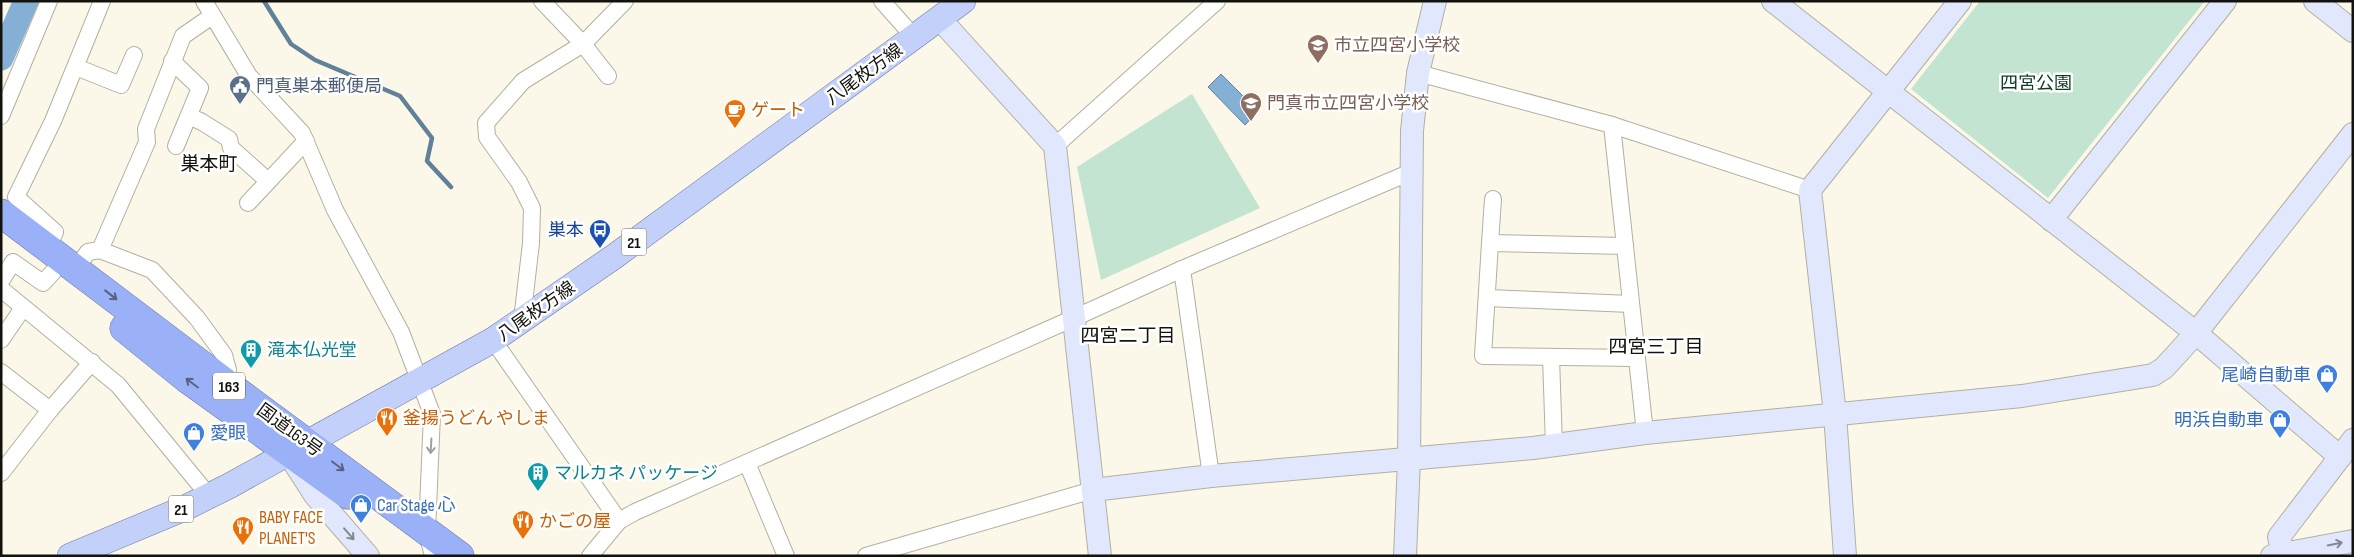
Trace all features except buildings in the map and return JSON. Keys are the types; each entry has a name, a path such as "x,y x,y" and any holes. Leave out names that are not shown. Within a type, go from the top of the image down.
{"highway":[{"name":"国道163号","path":"1,213 187,379 298,448 332,497 431,548 460,556"},
{"name":"国道163号","path":"1,234 59,263 222,380 298,448 431,548"}],"main road":[{"name":"八尾枚方線","path":"70,556 209,496 420,382 493,340 615,256 962,1"}],"street":[{"path":"1,116 49,1"},
{"path":"59,263 55,232 16,197 76,67 102,1"},
{"path":"204,1 249,76 302,132 335,210 401,332 432,414 431,548"},
{"path":"542,1 583,44 608,76"},
{"path":"522,320 531,243 532,208 519,182 487,136 486,122 523,81 583,44 625,1"},
{"path":"882,1 914,37"},
{"path":"1055,146 1216,1"},
{"path":"1405,556 1409,460 1412,131 1418,73 1435,1"},
{"path":"1773,1 2051,220 2346,448 2279,537 2278,555 2353,541"},
{"path":"1845,556 1835,414 1810,190 1960,1"},
{"path":"2051,220 2225,1"},
{"path":"2315,1 2353,31"},
{"path":"100,250 147,142 146,129 183,36 212,16"},
{"path":"940,18 1055,146 1100,556"},
{"path":"76,67 121,85 134,54"},
{"path":"172,61 200,88 176,146"},
{"path":"1418,73 1612,125 1810,190"},
{"path":"189,116 229,139 231,148 268,181"},
{"path":"1612,125 1636,358 1646,433"},
{"path":"866,556 1093,490 1211,476 1554,446 1646,433 2022,396 2136,380 2152,375 2164,368 2196,333 2353,134"},
{"path":"248,203 306,140"},
{"path":"590,556 619,521 635,512 1182,269 1411,172"},
{"path":"1493,199 1483,356 1636,358"},
{"path":"1490,243 1625,246"},
{"path":"1,281 13,262 43,283 59,263 88,252 100,250 152,270 197,318 224,355 228,370 222,380"},
{"path":"1182,269 1211,476"},
{"path":"1,289 92,362 123,391 209,496"},
{"path":"1487,298 1631,304"},
{"path":"1,340 23,308"},
{"path":"493,340 619,521"},
{"path":"1551,358 1554,446"},
{"path":"1,474 50,410 92,362"},
{"path":"1,372 50,410"},
{"path":"747,463 786,556"},
{"path":"332,497 368,556"}],"green space":[{"name":"四宮公園","path":"1980,1 2205,1 2048,198 1911,89"},
{"path":"1192,94 1260,208 1101,280 1077,167"}],"water":[{"path":"1221,74 1258,111 1245,125 1208,87"}],"waterway":[{"path":"1,58 26,1"},
{"path":"264,1 291,44 315,60 400,96 432,138 427,161 451,187"}],"place":[{"name":"市立四宮小学校","path":"1318,64"},
{"name":"門真巣本郵便局","path":"240,105"},
{"name":"門真市立四宮小学校","path":"1251,122"},
{"name":"ゲート","path":"735,129"},
{"name":"巣本","path":"600,249"},
{"name":"滝本仏光堂","path":"251,369"},
{"name":"尾崎自動車","path":"2327,394"},
{"name":"釜揚うどん やしま","path":"387,437"},
{"name":"明浜自動車","path":"2280,439"},
{"name":"愛眼","path":"194,452"},
{"name":"マルカネ パッケージ","path":"538,492"},
{"name":"Car Stage 心","path":"361,524"},
{"name":"かごの屋","path":"523,540"},
{"name":"BABY FACE PLANET'S","path":"243,546"}],"district":[{"name":"巣本町","path":"209,163"},
{"name":"四宮二丁目","path":"1128,335"},
{"name":"四宮三丁目","path":"1656,346"}]}
